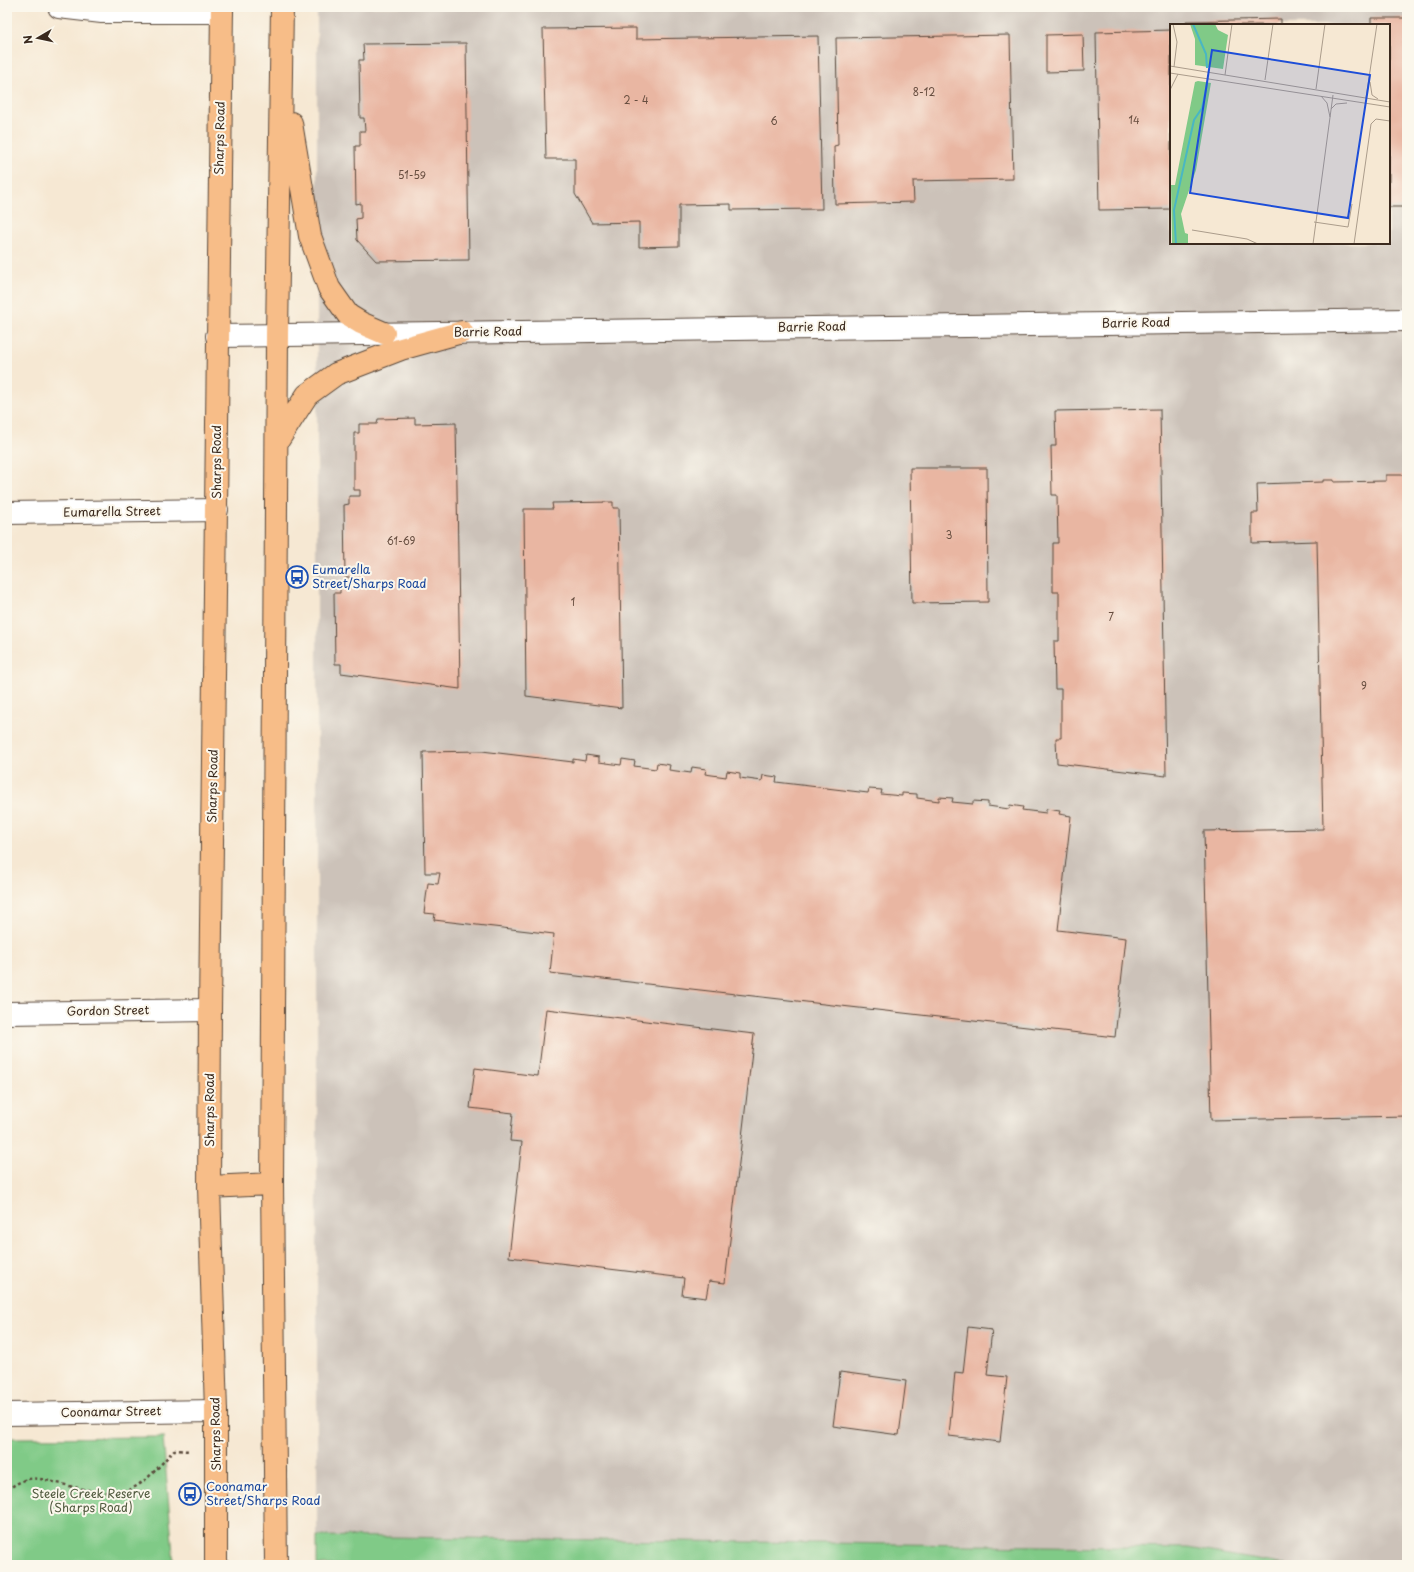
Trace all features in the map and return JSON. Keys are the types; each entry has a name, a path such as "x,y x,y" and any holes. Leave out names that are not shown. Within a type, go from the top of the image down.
{"main road":[{"path":"276,1565 272,1184 276,443 282,7"},
{"name":"Sharps Road","path":"216,1565 216,1411 209,1187 217,510 217,336 224,8"},
{"path":"281,51 294,151 310,236 329,288 348,315 360,323 384,333"},
{"path":"276,443 307,394 336,374 401,349 462,332"},
{"path":"209,1187 272,1184"}],"street":[{"path":"59,7 102,12 224,8"},
{"name":"Barrie Road","path":"217,336 1407,320"},
{"name":"Eumarella Street","path":"7,513 217,510"},
{"name":"Gordon Street","path":"7,1013 210,1010"},
{"name":"Coonamar Street","path":"7,1414 216,1411"}],"path":[{"path":"7,1490 17,1483 29,1479 40,1478 100,1492 131,1490 145,1480 174,1450 216,1451"}],"shaded area":[{"path":"317,7 1407,7 1407,1565 1286,1565 1189,1548 317,1536"}],"green space":[{"name":"Steele Creek Reserve (Sharps Road)","path":"163,1437 174,1565 7,1565 7,1438"},
{"path":"317,1536 1189,1548 1286,1565 317,1565"}],"building":[{"path":"1371,18 1407,18 1407,207 1390,207 1390,24 1371,24"},
{"path":"1281,19 1281,24 1187,24 1186,21"},
{"path":"636,28 636,39 818,36 822,209 731,210 731,204 679,205 679,246 639,247 639,222 592,223 575,194 575,159 546,159 543,29"},
{"path":"1170,30 1170,209 1099,210 1096,32"},
{"path":"1083,34 1084,71 1046,72 1046,35"},
{"path":"1010,35 1013,179 913,181 914,202 835,204 834,146 838,145 836,38"},
{"path":"466,43 469,260 376,261 357,240 356,219 361,218 361,203 356,204 355,146 360,146 360,131 365,131 364,118 360,118 359,60 364,60 363,44"},
{"path":"1160,409 1166,776 1057,763 1056,738 1061,738 1061,689 1055,689 1054,641 1059,641 1059,592 1053,592 1053,543 1058,543 1057,495 1052,495 1051,446 1056,446 1055,411"},
{"path":"415,418 415,424 456,423 460,689 341,673 341,664 335,664 334,593 340,593 340,587 350,587 350,577 345,577 344,505 349,504 349,496 360,496 360,490 354,490 354,433 359,433 359,424 377,424 378,419"},
{"path":"910,468 987,468 988,602 912,603"},
{"path":"1386,475 1407,475 1407,1116 1211,1120 1204,831 1323,829 1317,541 1252,543 1252,513 1258,513 1257,484 1323,482 1323,480 1334,480 1334,482 1386,481"},
{"path":"613,502 613,508 619,508 622,708 526,696 524,509 553,509 552,503"},
{"path":"482,751 573,762 573,759 585,761 586,755 599,757 599,762 621,765 622,759 635,761 634,766 656,769 657,763 670,765 669,770 691,773 692,767 706,769 705,774 726,777 727,771 740,773 740,778 762,781 763,775 777,777 776,782 868,793 869,789 882,790 881,794 902,796 902,793 917,794 917,798 939,801 939,797 953,798 952,802 973,804 973,801 988,802 988,806 1009,809 1010,805 1023,807 1022,810 1046,813 1046,809 1060,811 1059,814 1071,816 1058,930 1126,938 1115,1037 550,973 554,934 434,920 435,914 424,913 428,883 438,884 440,873 425,873 423,752"},
{"path":"546,1009 754,1034 725,1283 709,1281 706,1298 682,1295 684,1278 509,1257 522,1142 510,1141 513,1113 470,1108 475,1068 538,1076"},
{"path":"968,1327 992,1330 987,1375 1007,1377 1000,1442 949,1436 955,1372 963,1373"},
{"path":"840,1372 906,1381 899,1435 833,1426"}],"place":[{"name":"Eumarella Street/Sharps Road","path":"297,577"},
{"name":"Coonamar Street/Sharps Road","path":"190,1494"}]}
